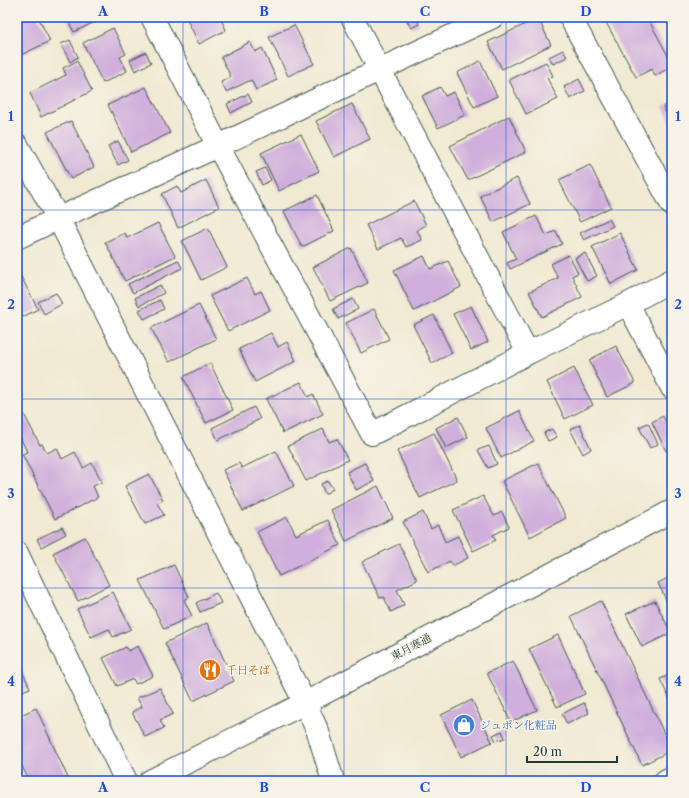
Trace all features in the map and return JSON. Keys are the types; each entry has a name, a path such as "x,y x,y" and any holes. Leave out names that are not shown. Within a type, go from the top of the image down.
{"street":[{"path":"152,17 218,146 372,434 528,353 628,304 672,280"},
{"path":"352,17 528,353"},
{"path":"17,238 218,146 492,17"},
{"path":"570,17 672,205"},
{"path":"17,145 58,218 305,703 318,732 334,781"},
{"path":"628,304 672,388"},
{"name":"東月寒通","path":"150,781 305,703 672,511"},
{"path":"17,553 126,781"},
{"path":"665,781 672,777"}],"building":[{"path":"17,17 38,17 50,41 17,57"},
{"path":"66,17 105,17 74,32"},
{"path":"186,17 220,17 226,30 199,44"},
{"path":"405,17 416,17 419,24 411,28"},
{"path":"603,17 647,17 672,63 672,66 655,76 652,69 636,77"},
{"path":"538,18 551,45 502,69 488,42"},
{"path":"294,25 314,64 288,76 269,37"},
{"path":"113,28 126,54 120,57 127,71 103,83 83,43"},
{"path":"70,40 78,57 70,62 61,44"},
{"path":"250,42 255,52 262,48 277,80 256,90 251,80 226,92 221,82 231,77 221,57"},
{"path":"563,50 567,57 553,64 549,57"},
{"path":"146,52 151,63 135,71 130,60"},
{"path":"77,61 92,91 41,117 30,93 66,75 63,68"},
{"path":"480,61 497,96 474,107 457,73"},
{"path":"546,62 553,76 547,78 558,99 526,114 509,80"},
{"path":"579,79 585,91 570,99 564,87"},
{"path":"146,87 170,133 131,152 108,105"},
{"path":"440,87 445,96 454,92 465,115 438,128 422,96"},
{"path":"248,94 252,102 231,113 227,104"},
{"path":"672,102 672,125 663,107"},
{"path":"352,104 370,139 334,157 316,121"},
{"path":"509,116 526,152 468,180 450,146"},
{"path":"71,121 94,167 71,179 47,132"},
{"path":"301,134 319,171 279,191 261,153"},
{"path":"118,141 128,160 118,165 108,146"},
{"path":"590,165 611,207 580,222 559,180"},
{"path":"265,168 271,180 262,185 256,172"},
{"path":"517,178 530,204 493,222 480,196"},
{"path":"206,180 219,207 178,228 162,194 177,186 181,193"},
{"path":"317,195 334,231 302,247 284,211"},
{"path":"414,201 426,225 417,230 422,240 406,247 401,238 378,249 366,225"},
{"path":"536,216 546,235 556,231 562,244 510,269 507,263 516,259 503,232"},
{"path":"609,219 613,226 584,240 580,233"},
{"path":"158,223 175,256 125,281 105,242 125,233 127,238"},
{"path":"208,228 227,267 201,280 182,241"},
{"path":"620,233 638,270 611,284 592,247"},
{"path":"351,248 368,283 330,301 313,267"},
{"path":"585,253 597,276 587,281 575,258"},
{"path":"569,255 578,273 572,276 582,297 542,317 529,292 558,278 551,264"},
{"path":"424,256 430,269 448,261 461,287 414,311 394,270"},
{"path":"178,260 182,268 133,293 128,284"},
{"path":"17,269 38,309 17,320"},
{"path":"247,278 255,294 261,291 270,310 228,331 210,296"},
{"path":"160,285 164,293 139,306 135,298"},
{"path":"56,293 62,304 44,314 38,302"},
{"path":"353,299 358,309 338,319 333,309"},
{"path":"160,300 164,309 144,319 139,310"},
{"path":"199,305 216,339 169,362 151,328"},
{"path":"471,306 488,342 471,350 453,314"},
{"path":"374,309 389,339 361,353 346,323"},
{"path":"434,315 452,353 432,363 413,325"},
{"path":"271,333 278,347 287,342 296,361 255,382 239,349"},
{"path":"616,346 635,383 607,397 589,360"},
{"path":"210,363 233,410 206,423 183,377"},
{"path":"574,368 593,405 565,419 547,382"},
{"path":"301,382 308,397 313,394 323,414 283,433 266,399"},
{"path":"17,401 40,445 42,444 47,453 57,448 62,459 75,452 83,468 92,463 102,482 93,486 98,497 55,519 22,454 27,452 20,437 17,439"},
{"path":"254,407 260,419 218,440 212,428"},
{"path":"519,411 534,441 501,458 486,428"},
{"path":"663,416 672,434 672,448 666,451 652,422"},
{"path":"458,417 468,437 446,448 436,428"},
{"path":"648,423 658,444 650,448 639,427"},
{"path":"580,425 591,449 583,454 570,429"},
{"path":"323,429 329,442 337,439 348,460 306,481 288,446"},
{"path":"552,429 557,437 548,441 544,433"},
{"path":"434,433 457,480 420,498 397,451"},
{"path":"489,446 497,464 488,468 478,450"},
{"path":"276,451 294,486 243,511 223,470 239,463 242,468"},
{"path":"365,463 374,481 356,490 347,472"},
{"path":"538,463 566,518 530,537 502,481"},
{"path":"149,474 163,500 157,503 164,515 145,524 125,486"},
{"path":"328,481 333,489 325,494 321,484"},
{"path":"378,486 393,518 346,541 331,510"},
{"path":"483,496 494,516 502,512 509,527 493,535 496,540 473,551 453,510"},
{"path":"423,512 431,529 438,525 445,542 458,536 468,558 452,566 450,561 428,572 403,522"},
{"path":"287,517 296,535 328,520 340,545 279,576 257,532"},
{"path":"62,527 66,534 41,547 37,539"},
{"path":"85,537 109,585 78,601 53,553"},
{"path":"399,544 417,580 397,590 404,605 391,612 384,597 380,598 362,562"},
{"path":"174,565 189,597 184,600 192,616 164,629 140,580"},
{"path":"672,576 672,612 658,583"},
{"path":"113,592 131,629 113,637 109,629 91,637 77,609"},
{"path":"216,593 221,603 200,612 196,603"},
{"path":"601,601 672,750 642,765 571,616"},
{"path":"655,601 671,633 642,647 626,614"},
{"path":"207,623 234,681 193,701 165,643"},
{"path":"558,635 585,694 557,707 529,649"},
{"path":"138,646 153,676 136,684 133,679 117,686 103,658 126,647 128,651"},
{"path":"17,660 30,688 17,693"},
{"path":"513,661 537,710 511,722 487,673"},
{"path":"672,674 672,704 660,679"},
{"path":"160,688 173,714 160,720 164,728 145,737 132,712 142,707 137,698"},
{"path":"472,700 492,742 461,757 441,715"},
{"path":"584,703 589,713 567,724 562,714"},
{"path":"36,708 68,778 60,781 29,781 17,755 17,717"},
{"path":"502,731 505,738 496,741 493,735"}],"place":[{"name":"千日そば","path":"210,670"},
{"name":"ジュポン化粧品","path":"464,725"}]}
